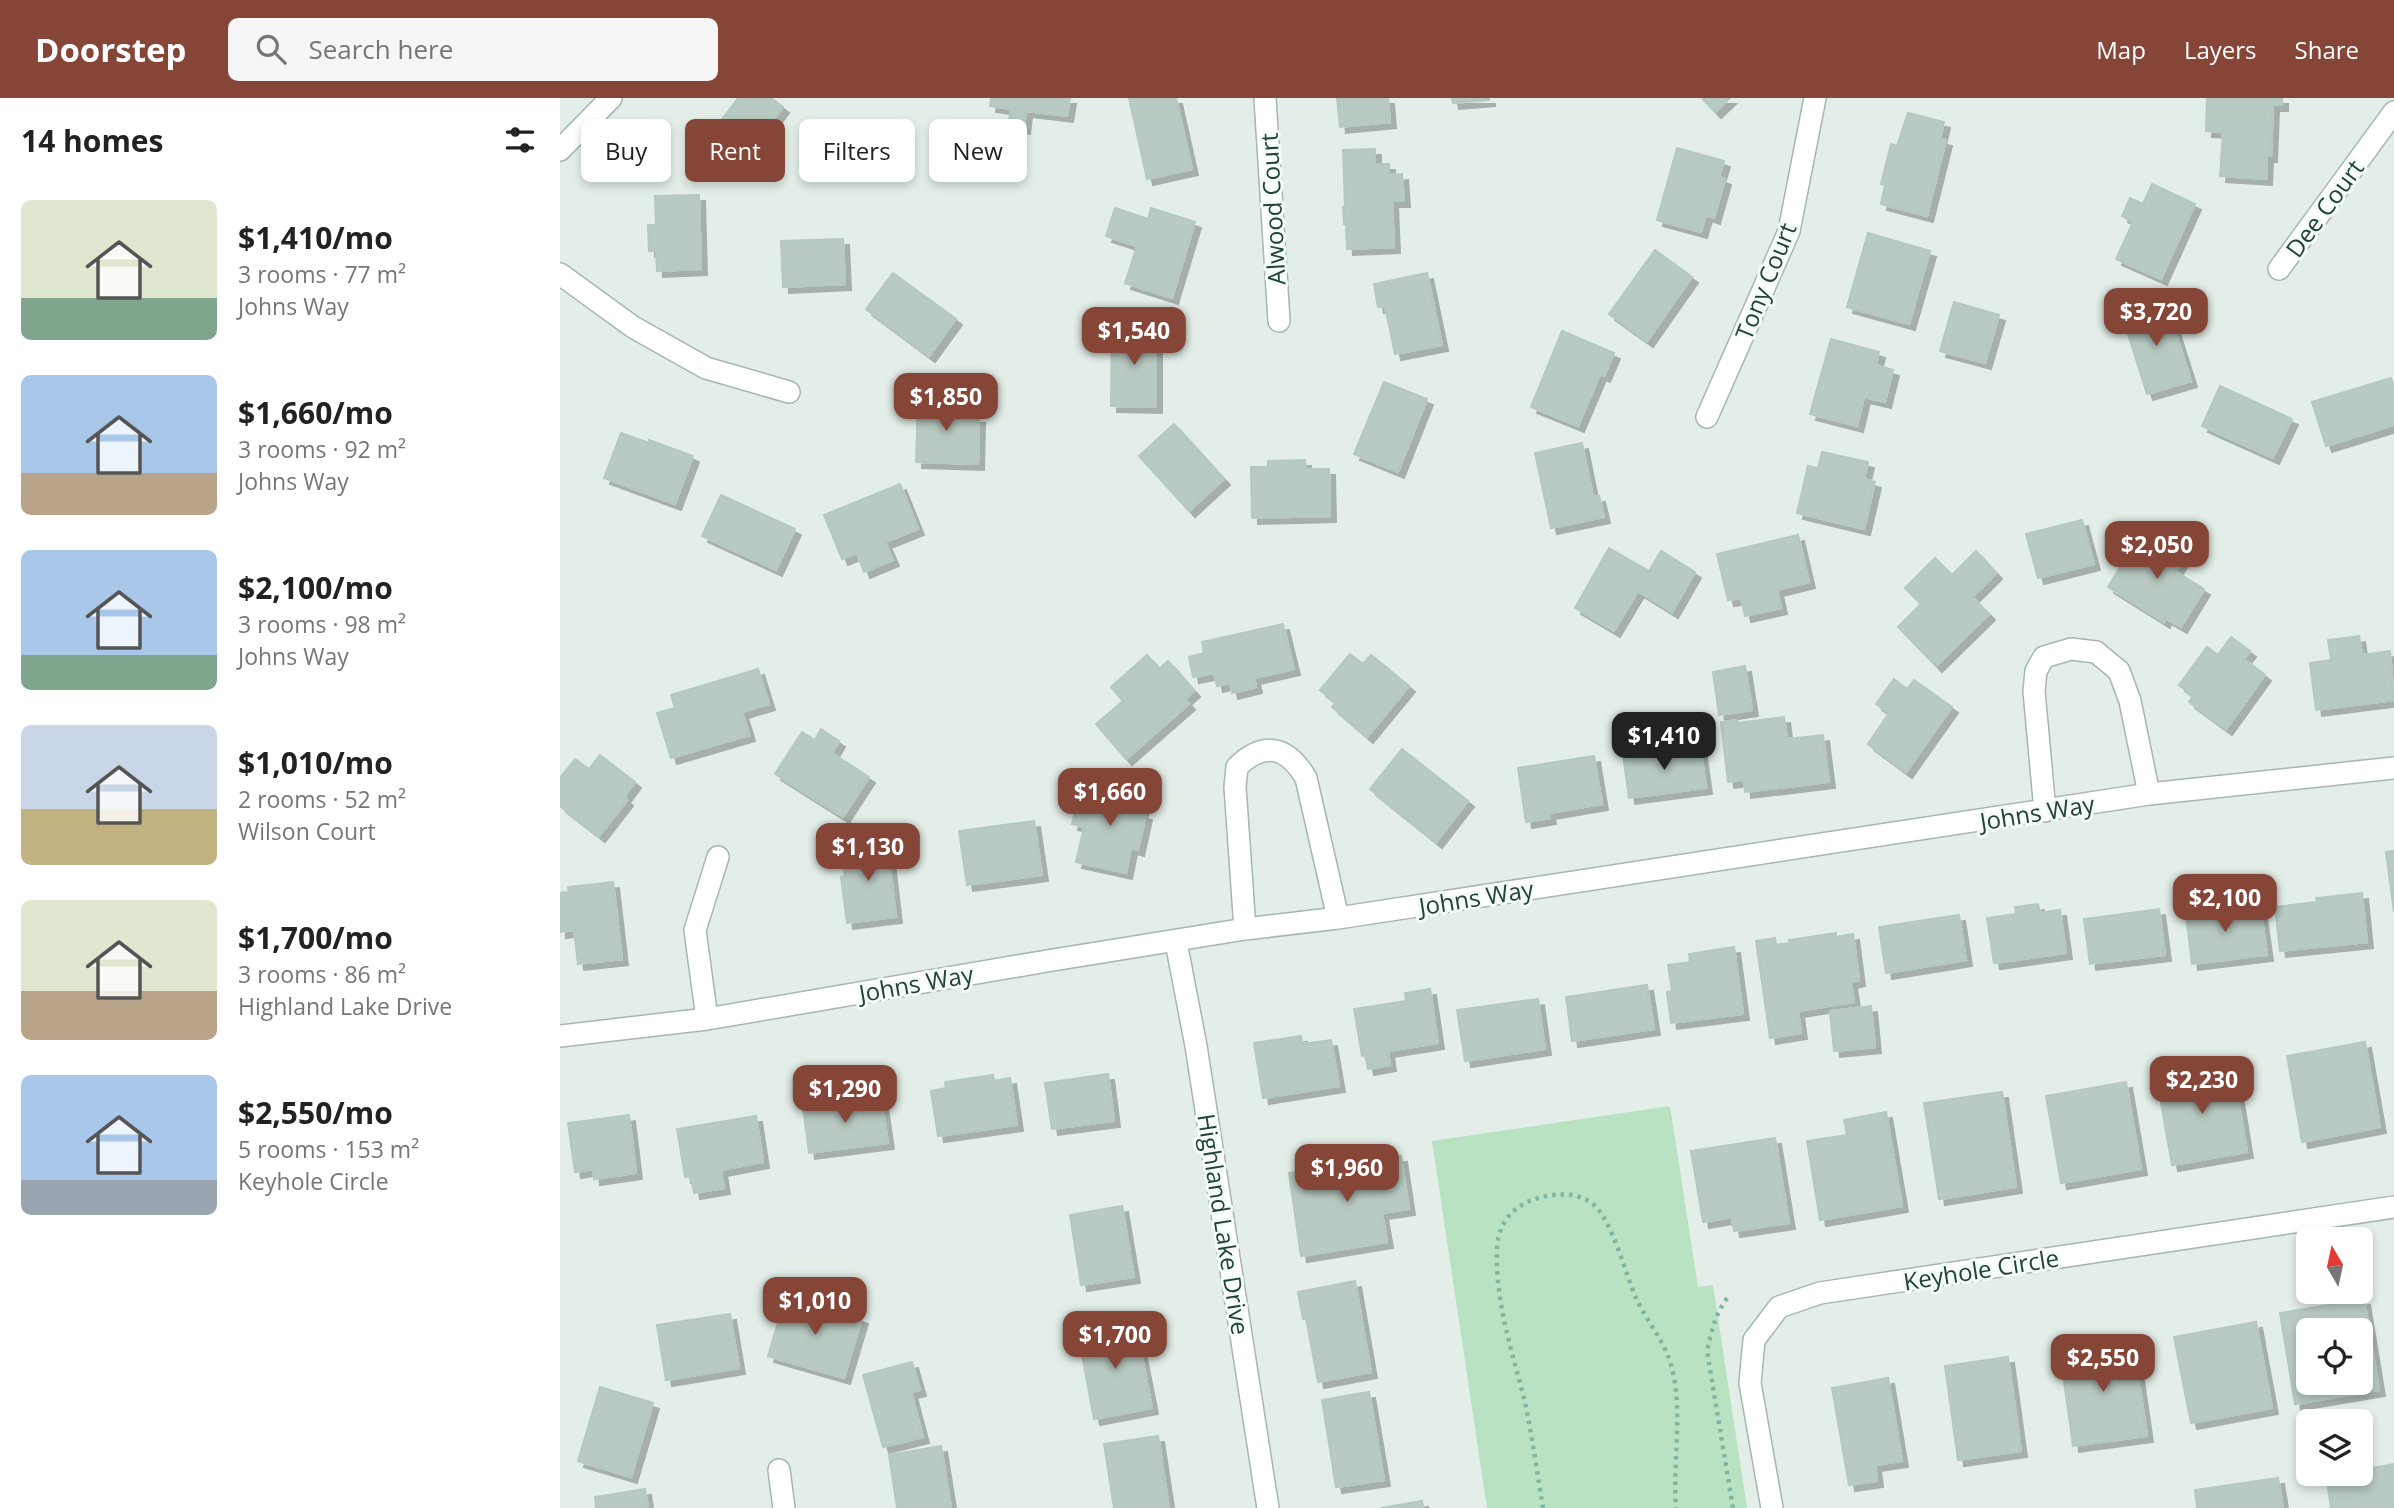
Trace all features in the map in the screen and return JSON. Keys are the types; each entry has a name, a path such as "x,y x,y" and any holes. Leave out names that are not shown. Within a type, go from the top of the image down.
{"street":[{"path":"560,150 611,98"},
{"name":"Alwood Court","path":"1265,98 1279,321"},
{"name":"Tony Court","path":"1707,417 1789,231 1815,98"},
{"name":"Dee Court","path":"2279,269 2394,112"},
{"path":"560,274 632,327 706,368 789,392"},
{"path":"2045,811 2034,691 2036,671 2044,657 2071,649 2096,652 2119,671 2130,701 2149,794"},
{"path":"1245,929 1235,786 1237,767 1259,751 1275,751 1295,760 1306,778 1338,918"},
{"name":"Johns Way","path":"560,1036 707,1019 1245,929 1338,918 2149,794 2394,768"},
{"path":"707,1019 695,930 718,857"},
{"name":"Highland Lake Drive","path":"1176,942 1196,1045 1268,1508"},
{"name":"Keyhole Circle","path":"1772,1508 1750,1383 1754,1340 1779,1307 1820,1293 2394,1207"},
{"path":"779,1470 784,1508"}],"path":[{"path":"1543,1508 1524,1401 1500,1302 1497,1247 1500,1231 1509,1214 1530,1200 1563,1194 1578,1196 1593,1204 1605,1218 1638,1301 1668,1356 1676,1390 1676,1508"},
{"path":"1727,1298 1719,1309 1711,1330 1707,1351 1732,1508"}],"green space":[{"path":"1670,1106 1698,1287 1713,1285 1747,1508 1487,1508 1432,1141"}],"building":[{"path":"738,98 771,98 783,107 774,119 722,119"},
{"path":"991,98 1070,98 1067,116 1026,111 1025,119 1009,119 1011,109 990,106"},
{"path":"1129,98 1176,98 1192,169 1147,179"},
{"path":"1337,98 1388,98 1390,122 1340,127"},
{"path":"1452,98 1489,98 1489,100 1453,103"},
{"path":"1702,98 1730,98 1715,112"},
{"path":"2207,98 2282,98 2282,105 2273,105 2271,156 2267,156 2266,179 2220,176 2223,132 2206,131"},
{"path":"1908,113 1944,122 1940,139 1946,140 1927,216 1881,204 1885,185 1881,184 1891,144 1897,146"},
{"path":"1677,148 1724,161 1719,177 1725,179 1714,218 1706,215 1701,232 1657,220"},
{"path":"1375,149 1375,164 1389,164 1389,175 1402,174 1404,201 1392,201 1394,247 1347,249 1343,207 1343,150"},
{"path":"2152,184 2195,204 2161,279 2116,259 2133,222 2122,216 2130,198 2143,204"},
{"path":"699,195 701,269 657,271 656,251 649,251 648,225 656,225 655,196"},
{"path":"1115,208 1148,219 1151,208 1195,222 1172,298 1125,283 1137,246 1106,236"},
{"path":"1868,233 1930,251 1909,324 1847,307"},
{"path":"843,239 845,284 783,287 781,241"},
{"path":"1655,250 1692,277 1647,341 1609,314"},
{"path":"893,273 956,319 929,356 866,309"},
{"path":"1427,273 1442,345 1395,354 1385,306 1378,307 1374,284"},
{"path":"1954,302 1999,315 1985,363 1940,351"},
{"path":"2166,302 2191,381 2147,394 2122,315"},
{"path":"1112,328 1156,328 1156,407 1111,406"},
{"path":"1562,331 1614,353 1604,376 1600,374 1578,426 1531,407"},
{"path":"1831,339 1879,352 1876,365 1893,370 1885,402 1864,397 1857,426 1810,414"},
{"path":"2391,378 2394,388 2394,425 2326,446 2312,402"},
{"path":"1384,382 1427,399 1398,472 1354,454"},
{"path":"2220,386 2292,419 2273,458 2202,426"},
{"path":"918,398 966,400 965,416 979,417 978,464 916,462"},
{"path":"1174,424 1224,479 1189,511 1139,456"},
{"path":"621,433 693,456 675,504 604,478"},
{"path":"1582,443 1593,497 1599,496 1604,517 1551,528 1535,453"},
{"path":"1822,452 1868,462 1864,479 1875,482 1864,529 1797,513 1808,466 1818,468"},
{"path":"1305,460 1306,469 1329,469 1330,516 1252,518 1251,467 1268,467 1268,461"},
{"path":"900,484 918,529 885,542 893,560 864,572 857,553 842,559 824,515"},
{"path":"721,495 795,529 776,570 702,536"},
{"path":"2082,520 2094,564 2038,578 2026,534"},
{"path":"2142,531 2160,542 2162,539 2186,554 2175,571 2204,589 2181,627 2165,618 2164,622 2108,587"},
{"path":"1798,535 1809,582 1777,590 1781,608 1745,616 1741,598 1728,600 1717,554"},
{"path":"1609,548 1649,571 1661,551 1695,572 1672,612 1638,591 1614,631 1575,608"},
{"path":"1976,551 1996,573 1972,597 1989,614 1936,666 1898,627 1921,604 1905,588 1935,558 1952,575"},
{"path":"1283,624 1294,669 1254,678 1256,687 1232,693 1230,683 1217,686 1214,673 1193,677 1189,657 1204,653 1202,642"},
{"path":"2359,636 2362,655 2390,651 2394,700 2316,710 2310,663 2331,660 2328,640"},
{"path":"2231,637 2250,651 2244,659 2265,675 2226,729 2189,702 2193,696 2179,685 2207,647 2218,655"},
{"path":"1350,654 1363,664 1371,655 1409,686 1367,737 1332,707 1336,703 1320,690"},
{"path":"1147,655 1159,669 1168,661 1194,691 1185,699 1189,704 1126,759 1096,724 1123,701 1111,687"},
{"path":"1745,666 1752,710 1719,715 1713,672"},
{"path":"758,669 769,704 742,712 749,735 671,758 657,713 675,708 671,695"},
{"path":"1894,679 1907,689 1914,680 1952,707 1906,772 1868,744 1889,713 1876,704"},
{"path":"1784,717 1787,739 1823,735 1829,782 1745,792 1744,780 1728,782 1721,722 1737,720 1738,723"},
{"path":"821,729 839,741 832,753 869,777 843,817 775,774 802,732 815,740"},
{"path":"1700,745 1706,788 1629,798 1623,755"},
{"path":"1402,749 1468,801 1436,842 1370,789"},
{"path":"600,755 635,782 624,797 627,800 599,836 560,806 560,778 575,759 589,769"},
{"path":"1594,756 1602,804 1549,813 1550,818 1526,822 1518,768"},
{"path":"1099,785 1145,795 1141,813 1146,814 1138,850 1131,848 1126,873 1076,862 1084,827 1072,824 1077,802 1095,806"},
{"path":"1034,821 1042,875 967,885 959,831"},
{"path":"887,841 896,917 847,923 841,877 845,876 841,847"},
{"path":"2394,851 2394,912 2386,852"},
{"path":"613,882 622,959 578,964 574,930 560,932 560,893 569,892 568,887"},
{"path":"2362,893 2367,942 2280,951 2275,907 2317,902 2316,898"},
{"path":"2038,904 2040,913 2060,910 2066,953 1994,963 1987,918 2016,914 2015,907"},
{"path":"2209,905 2210,911 2260,905 2267,955 2192,964 2185,907"},
{"path":"2159,909 2165,955 2090,964 2084,919"},
{"path":"1959,915 1966,960 1886,973 1879,927"},
{"path":"1836,933 1836,937 1853,934 1859,980 1851,982 1854,1002 1798,1011 1801,1033 1770,1038 1756,941 1775,938 1776,945 1790,943 1789,940"},
{"path":"1734,947 1743,1014 1671,1023 1667,992 1672,991 1668,965 1690,962 1689,954"},
{"path":"1647,985 1654,1029 1572,1041 1566,997"},
{"path":"1430,989 1438,1043 1388,1051 1390,1065 1368,1069 1365,1055 1362,1056 1354,1009 1406,1001 1405,993"},
{"path":"1538,999 1545,1049 1465,1061 1457,1010"},
{"path":"1871,1006 1875,1047 1834,1051 1830,1011"},
{"path":"1301,1036 1302,1044 1331,1040 1339,1086 1263,1098 1254,1043"},
{"path":"2365,1042 2380,1127 2302,1142 2287,1056"},
{"path":"2233,1067 2247,1152 2172,1165 2157,1080"},
{"path":"1108,1074 1114,1121 1052,1129 1045,1083"},
{"path":"993,1075 994,1081 1010,1078 1017,1125 938,1136 931,1091 946,1088 945,1082"},
{"path":"2126,1082 2141,1169 2061,1183 2046,1096"},
{"path":"2002,1092 2016,1187 1939,1199 1924,1103"},
{"path":"881,1096 888,1143 809,1153 803,1107"},
{"path":"1886,1112 1902,1206 1820,1220 1807,1141 1847,1135 1844,1120"},
{"path":"629,1115 636,1173 594,1179 593,1169 575,1172 568,1123"},
{"path":"756,1116 763,1162 721,1170 724,1188 694,1193 691,1176 685,1177 677,1129"},
{"path":"1775,1138 1789,1223 1734,1231 1732,1217 1703,1222 1691,1151"},
{"path":"1401,1156 1409,1209 1382,1213 1387,1242 1301,1256 1289,1173"},
{"path":"1122,1206 1134,1277 1081,1285 1070,1215"},
{"path":"1355,1281 1371,1372 1318,1382 1306,1318 1303,1319 1298,1292"},
{"path":"786,1296 862,1318 844,1378 768,1356"},
{"path":"2334,1304 2365,1304 2367,1318 2296,1318 2296,1395 2349,1395 2295,1404 2280,1313"},
{"path":"730,1314 739,1368 666,1380 657,1325"},
{"path":"1135,1322 1152,1408 1094,1419 1078,1333"},
{"path":"2256,1322 2272,1408 2191,1423 2174,1337"},
{"path":"2133,1341 2147,1436 2073,1446 2060,1352"},
{"path":"2373,1354 2379,1390 2373,1391"},
{"path":"2008,1357 2021,1451 1958,1460 1945,1366"},
{"path":"912,1362 920,1390 911,1392 923,1437 883,1447 863,1375"},
{"path":"1888,1378 1902,1461 1875,1465 1877,1481 1849,1485 1832,1388"},
{"path":"600,1387 653,1403 631,1477 578,1461"},
{"path":"1369,1392 1384,1480 1336,1487 1322,1400"},
{"path":"1158,1436 1169,1508 1114,1508 1104,1444"},
{"path":"941,1446 951,1508 897,1508 889,1455"},
{"path":"2394,1464 2394,1508 2331,1508 2328,1486 2373,1486 2373,1468"},
{"path":"2278,1478 2283,1508 2197,1508 2195,1490"},
{"path":"645,1489 648,1508 596,1508 595,1497"},
{"path":"1422,1501 1423,1508 1381,1508"}]}
